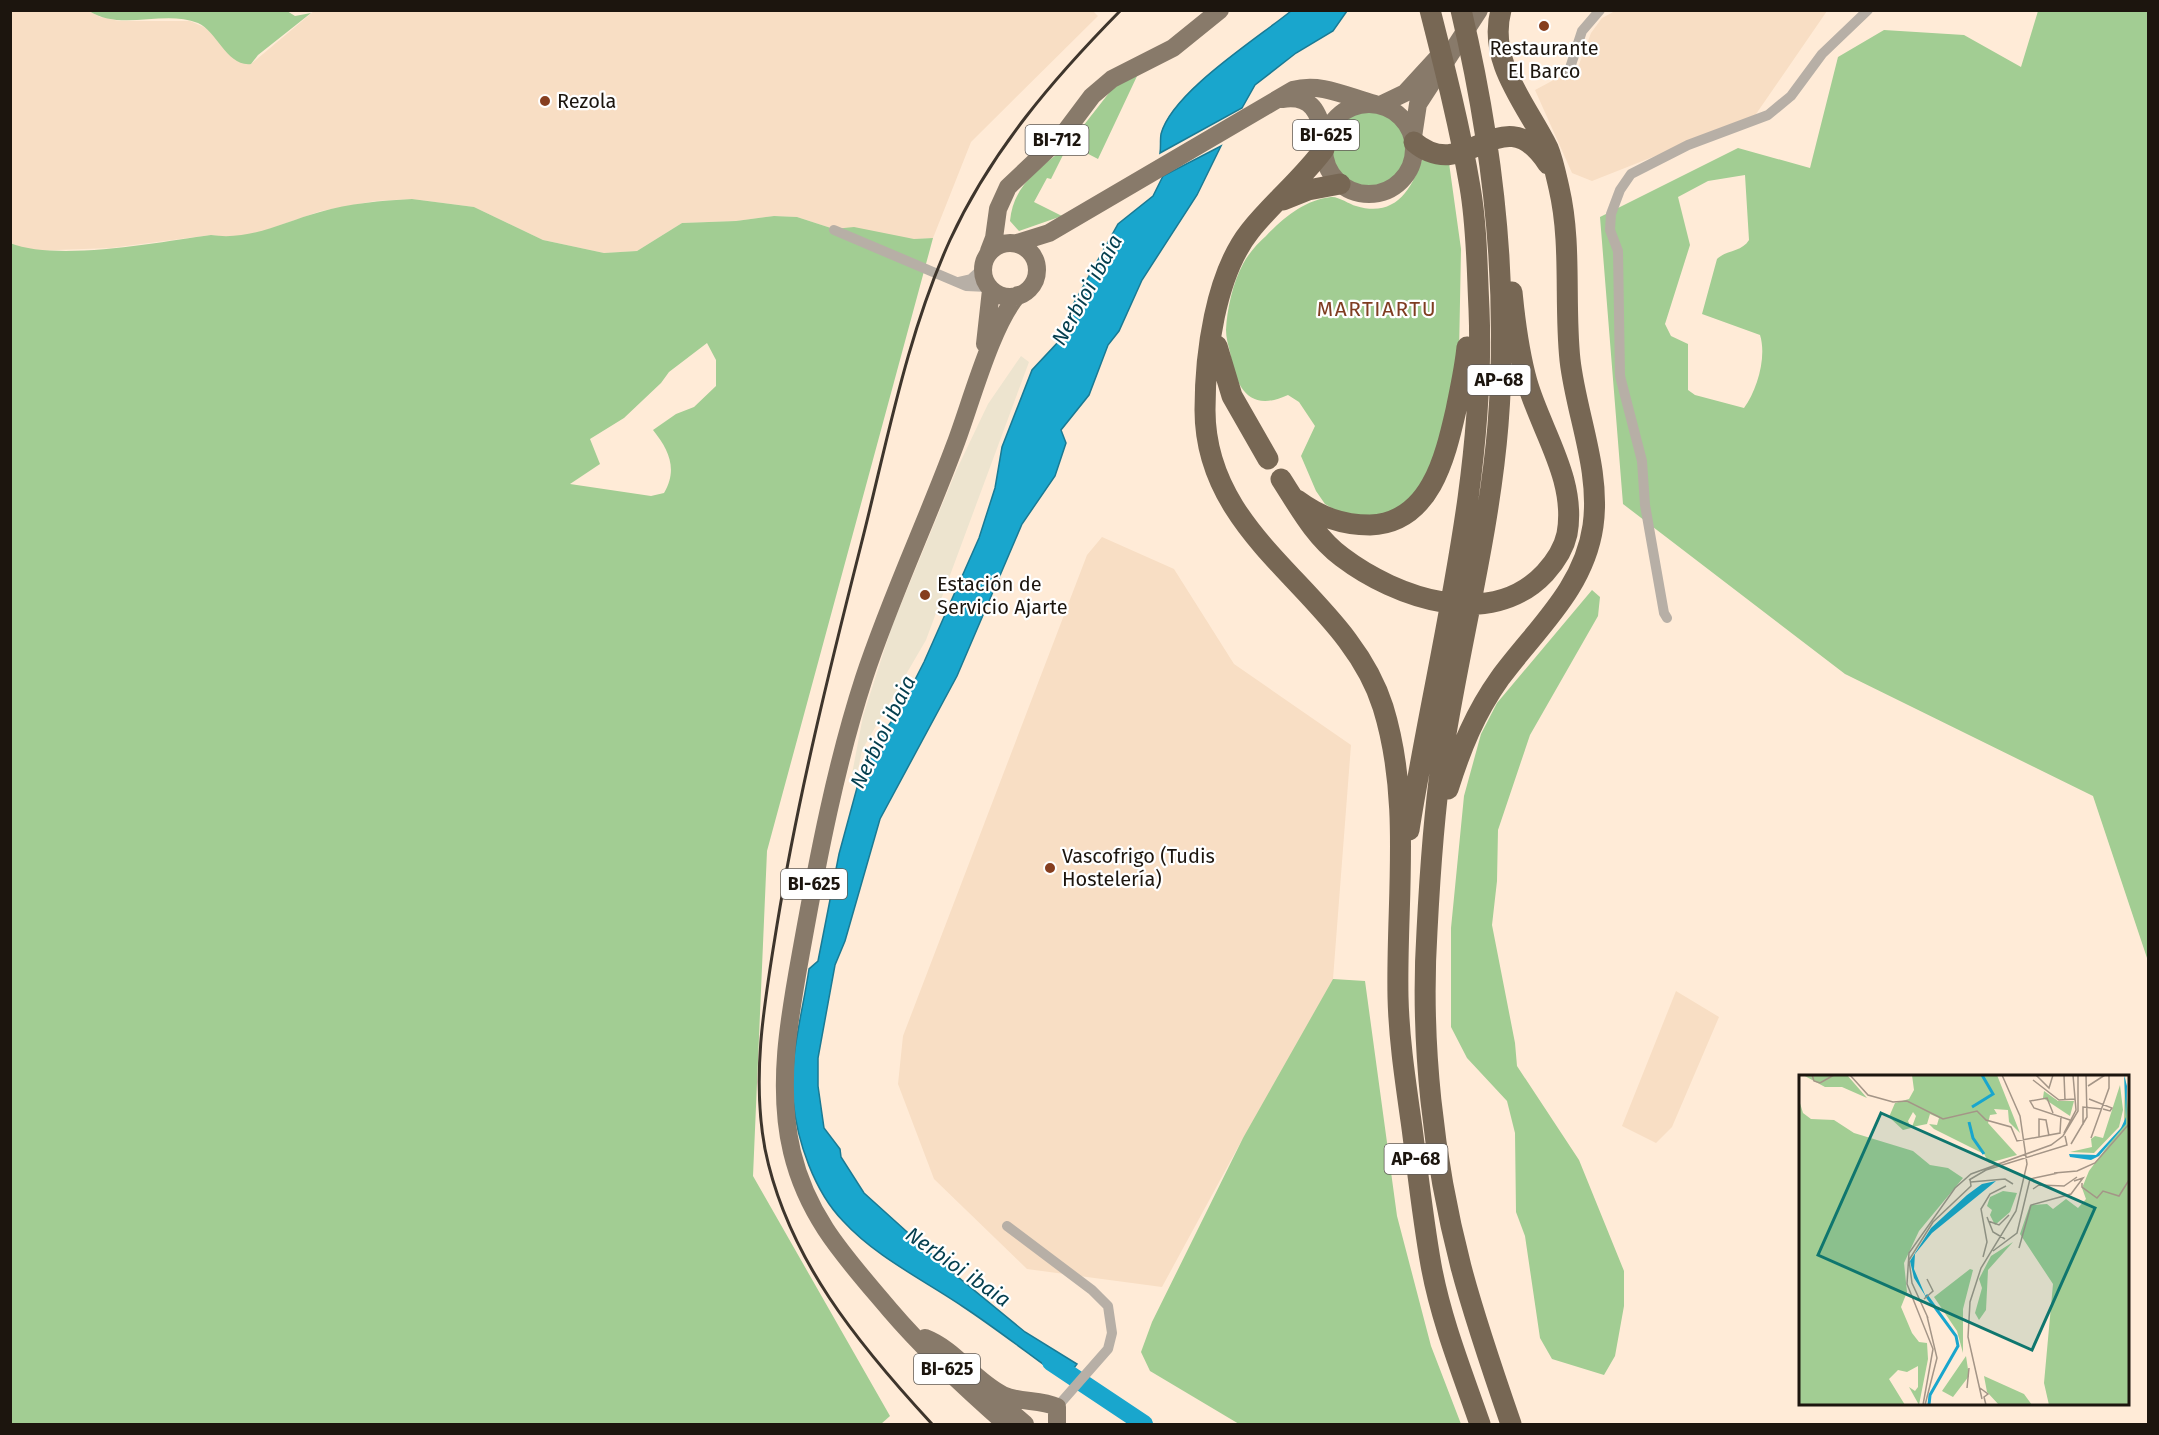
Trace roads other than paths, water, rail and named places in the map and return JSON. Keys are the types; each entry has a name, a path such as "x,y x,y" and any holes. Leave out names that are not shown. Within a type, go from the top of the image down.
{"highway":[{"path":"1430,10 1456,116 1455,134 1466,190 1469,264 1466,352 1444,458 1426,495 1409,512 1390,521 1361,525 1341,523 1323,516 1296,500 1283,482 1316,532 1340,556 1389,585 1436,601 1457,605 1479,604 1516,595 1535,584 1555,562 1566,536 1567,494 1522,364 1497,185"},
{"path":"1435,832 1470,724 1499,679 1566,596 1588,549 1593,525 1593,476 1570,357 1566,230 1549,151 1503,65 1498,31 1501,10"},
{"name":"AP-68","path":"1470,13 1474,66 1497,185 1501,318 1498,425 1478,573 1442,753 1426,934 1428,1059 1435,1123 1460,1262 1479,1331 1511,1425"},
{"path":"1414,140 1430,154 1451,156 1492,138 1520,139 1542,156 1556,177"},
{"path":"1324,143 1277,203 1249,233 1236,253 1219,295 1205,410 1210,459 1222,487 1245,524 1343,636 1356,653 1377,692 1397,767 1401,886"},
{"path":"1277,203 1308,190 1340,184"},
{"name":"AP-68","path":"1466,190 1479,312 1476,417 1456,567 1421,753 1401,886 1399,1011 1431,1268 1449,1336 1480,1425"},
{"path":"1214,331 1220,363 1232,396 1268,459"}],"main road":[{"name":"BI-712","path":"996,222 1000,203 1015,178 1062,136 1100,88 1173,48 1220,10"},
{"name":"BI-625","path":"1324,143 1335,119 1344,111 1364,104 1378,105 1395,99 1412,86 1470,13"},
{"path":"1340,184 1360,193 1371,194 1392,188 1400,182 1412,163 1418,104 1470,13"},
{"name":"BI-625","path":"1014,243 1049,233 1293,90 1307,86 1322,88 1378,105 1401,117 1414,140"},
{"name":"BI-625","path":"1269,104 1292,98 1311,103 1320,116 1328,168 1340,184"},
{"name":"BI-625","path":"1037,271 1051,239 1073,218"},
{"path":"996,222 1003,236 1032,254 1037,271 1031,286 1018,295 1002,296 990,288 982,269 996,222"},
{"path":"989,251 999,245 1014,243"},
{"name":"BI-625","path":"974,390 987,332 990,288"},
{"name":"BI-625","path":"1005,1425 953,1376 891,1311 830,1238 801,1180 792,1153 786,1113 787,1052 810,902 851,724 883,627 974,390 1002,320 1018,295"},
{"path":"891,1311 926,1338 1026,1425 1030,1410 1039,1402"},
{"path":"926,1338 939,1343 1005,1396 1039,1402 1056,1419"},
{"path":"953,1376 969,1384 1014,1425"}],"street":[{"path":"1569,71 1582,31 1600,10"},
{"path":"1667,618 1664,613 1645,505 1642,461 1620,376 1618,251 1611,230 1611,214 1620,190 1631,174 1688,145 1768,115 1791,96 1822,54 1868,10"},
{"path":"834,230 955,282 966,286 990,288"},
{"path":"955,282 966,282 982,269"},
{"path":"1007,1226 1108,1306 1112,1333 1108,1349 1056,1419"}],"water":[{"path":"1291,11 1347,11 1333,31 1296,53 1255,85 1242,108 1160,153 1161,134 1168,118 1181,101 1218,67"},
{"path":"1221,146 1197,195 1142,280 1119,331 1108,345 1089,395 1061,430 1066,443 1055,476 1022,524 957,676 880,819 845,941 835,965 818,1058 818,1086 824,1128 840,1149 841,1157 864,1193 947,1268 1025,1332 1077,1364 1065,1380 975,1315 870,1246 833,1209 815,1180 798,1132 792,1084 795,1051 809,969 818,961 839,854 858,784 881,736 899,711 924,662 979,538 995,488 1002,447 1032,370 1059,341 1070,310 1118,224 1153,196 1163,176"}],"waterway":[{"name":"Nerbioi ibaia","path":"1051,1362 1144,1424"}],"railway":[{"path":"932,1424 878,1363 829,1298 790,1227 775,1189 761,1121 759,1065 764,1009 785,877 815,734 899,391 921,314 950,240 984,176 1004,146 1048,90 1121,10"}],"place":[{"name":"Restaurante El Barco","path":"1544,26"},
{"name":"Rezola","path":"545,101"},
{"name":"Estación de Servicio Ajarte","path":"925,595"},
{"name":"Vascofrigo (Tudis Hostelería)","path":"1050,868"}],"district":[{"name":"MARTIARTU","path":"1377,309"}]}
